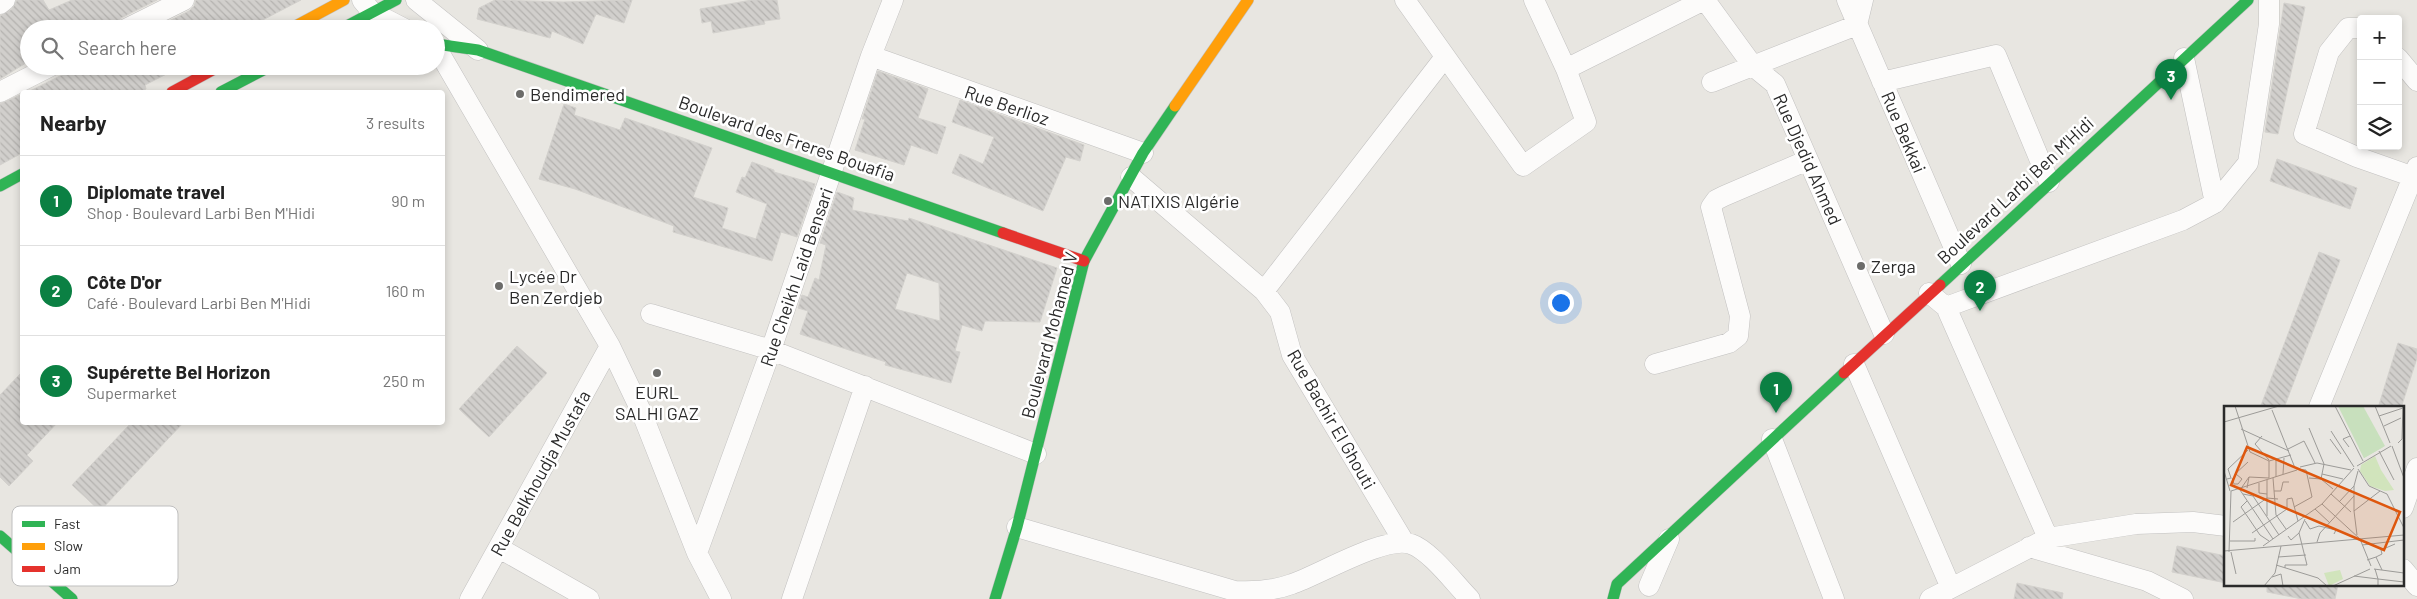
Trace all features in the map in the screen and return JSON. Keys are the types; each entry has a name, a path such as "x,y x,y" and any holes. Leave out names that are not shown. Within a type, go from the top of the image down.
{"street":[{"path":"0,4 5,0"},
{"path":"144,20 184,0"},
{"path":"307,20 344,0"},
{"path":"351,20 367,6 396,0"},
{"path":"416,0 441,20"},
{"name":"Rue Cheikh Laid Bensari","path":"696,553 771,350 871,56 893,0"},
{"path":"1405,0 1522,166 1586,122 1566,69 1534,0"},
{"path":"1566,69 1704,0"},
{"name":"Rue Djedid Ahmed","path":"1704,0 1753,66 1775,84 1884,334"},
{"name":"Rue Bekkai","path":"1847,0 1961,264"},
{"path":"1712,82 1858,24 1864,0"},
{"name":"Boulevard Larbi Ben M'Hidi","path":"1612,592 1673,531 1884,334 2248,0"},
{"path":"1946,307 2183,220 2215,203 2248,163 2269,24 2269,0"},
{"name":"Boulevard Mohamed V","path":"995,599 1017,527 1084,261 1143,153 1245,2"},
{"path":"367,6 390,20"},
{"path":"445,23 478,50"},
{"path":"2319,406 2416,172 2357,157 2304,134 2329,52 2348,28 2357,28"},
{"name":"Boulevard des Freres Bouafia","path":"445,47 478,50 1084,261"},
{"path":"1882,82 1996,55 2049,182"},
{"name":"Rue Berlioz","path":"871,56 1143,153"},
{"path":"1264,291 1445,57"},
{"path":"2184,58 2215,203"},
{"path":"2400,60 2417,81"},
{"path":"445,62 610,346 641,412 696,553 721,599"},
{"path":"0,92 33,75"},
{"path":"176,90 203,75"},
{"path":"226,90 254,75"},
{"path":"1655,364 1729,343 1738,336 1740,316 1711,207 1724,196 1808,160"},
{"path":"0,186 20,175"},
{"name":"Rue Bachir El Ghouti","path":"1131,177 1264,291 1280,312 1292,355 1404,542"},
{"path":"1929,293 1946,307 2048,538"},
{"path":"651,314 771,350 1036,454"},
{"name":"Rue Belkhoudja Mustafa","path":"470,599 610,346"},
{"path":"1854,364 1951,588"},
{"path":"792,599 865,386"},
{"path":"1772,439 1834,599"},
{"path":"2404,505 2417,468"},
{"path":"1930,599 2048,538 2136,524 2193,522 2224,526"},
{"path":"1017,527 1236,595 1293,584 1355,556 1387,545 1404,542 1413,544 1427,555 1470,599"},
{"path":"1652,594 1673,531"},
{"path":"0,536 12,546"},
{"path":"499,548 590,599"},
{"path":"2029,548 2148,581 2183,599"},
{"path":"2404,570 2417,586"},
{"path":"1612,592 1627,578 1639,578 1652,594"},
{"path":"57,586 72,599"}],"building":[{"path":"17,0 43,0 49,10 72,0 157,0 120,20 20,20 20,67 0,79 0,16 12,9"},
{"path":"196,0 301,0 263,20 171,20 189,11 194,6"},
{"path":"495,0 563,2 632,0 624,23 596,14 583,44 552,31 550,38 477,19 479,8"},
{"path":"752,0 777,0 780,19 764,21 765,24 713,33 711,21 702,23 700,9"},
{"path":"2284,3 2305,7 2278,134 2265,132"},
{"path":"878,71 928,89 918,118 946,127 937,154 911,145 904,165 855,150 865,119 862,119"},
{"path":"62,75 164,75 145,85 146,89 144,90 32,90"},
{"path":"20,95 20,154 0,165 0,104"},
{"path":"960,100 1084,145 1080,161 1066,157 1043,211 952,173 960,154 983,164 994,137 952,122"},
{"path":"564,104 576,108 574,115 620,130 625,118 712,148 693,197 728,208 722,228 756,239 767,204 736,192 742,177 745,178 752,162 774,170 774,172 815,184 797,237 781,232 772,261 673,232 674,226 575,189 539,179"},
{"path":"2277,159 2357,188 2350,209 2270,181"},
{"path":"837,192 854,198 852,210 908,221 909,218 1057,268 1040,322 985,321 982,331 962,325 955,351 960,352 951,383 885,365 886,362 800,334 808,311 798,308 802,295 808,297 815,278 819,280 826,245 820,243","holes":["907,273 939,283 940,321 895,309"]},
{"path":"2319,252 2340,260 2285,406 2261,406"},
{"path":"2398,343 2417,349 2417,358 2402,406 2379,406"},
{"path":"517,346 547,373 489,437 459,409"},
{"path":"20,374 20,425 55,425 27,455 33,461 9,486 0,477 0,395"},
{"path":"129,425 181,425 105,506 95,506 72,485"},
{"path":"2177,546 2224,556 2224,583 2172,572"},
{"path":"2017,583 2063,593 2062,599 2014,599"},
{"path":"2267,586 2338,586 2335,599 2302,599 2267,592"}],"traffic: fast":[{"path":"358,20 396,0"},
{"path":"1940,285 2248,0"},
{"path":"445,45 478,50 1003,233"},
{"path":"225,90 254,75"},
{"path":"995,599 1017,527 1084,261 1143,153 1175,106"},
{"path":"0,186 20,175"},
{"path":"1613,599 1617,584 1844,373"},
{"path":"0,536 12,546"},
{"path":"57,586 72,599"}],"traffic: slow":[{"path":"307,20 344,0"},
{"path":"1175,106 1248,0"}],"traffic: jam":[{"path":"176,90 203,75"},
{"path":"1003,233 1084,261"},
{"path":"1844,373 1940,285"}],"place":[{"name":"Bendimered","path":"520,94"},
{"name":"Supérette Bel Horizon","path":"2171,100"},
{"name":"NATIXIS Algérie","path":"1108,201"},
{"name":"Zerga","path":"1861,266"},
{"name":"Lycée Dr Ben Zerdjeb","path":"499,286"},
{"name":"Côte D'or","path":"1980,311"},
{"name":"EURL SALHI GAZ","path":"657,373"},
{"name":"Diplomate travel","path":"1776,413"}]}
